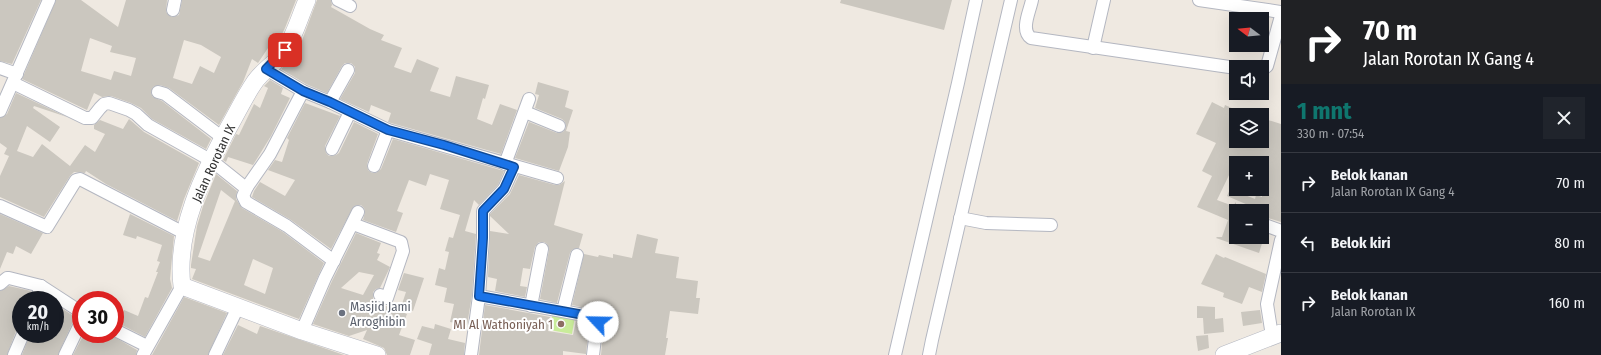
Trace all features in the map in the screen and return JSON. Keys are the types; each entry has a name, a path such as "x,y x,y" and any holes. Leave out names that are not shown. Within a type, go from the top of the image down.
{"street":[{"path":"0,112 49,0"},
{"name":"Jalan Rorotan IX","path":"182,286 182,265 186,234 194,199 223,138 248,91 256,80 285,50 307,0"},
{"path":"338,0 350,6"},
{"path":"895,355 957,90 976,0"},
{"path":"930,355 960,218 1011,0"},
{"path":"1032,0 1025,29 1027,35 1031,38 1229,67"},
{"path":"1093,48 1104,0"},
{"path":"1199,0 1218,1 1281,12"},
{"path":"1269,60 1281,16"},
{"path":"0,68 85,118 92,118 104,104 109,103 129,110 148,125 212,162 242,185 247,186"},
{"path":"266,69 303,91 330,102 388,130 557,178"},
{"path":"330,102 348,70"},
{"path":"303,91 270,154 247,186 243,196 246,202 287,226 334,261"},
{"path":"158,92 165,94 223,138"},
{"path":"471,355 479,296 483,238 483,211 504,189 509,165 530,99"},
{"path":"332,149 350,112"},
{"path":"525,112 559,126"},
{"path":"374,166 388,130"},
{"path":"0,206 47,227 79,178 186,234"},
{"path":"302,331 358,212"},
{"path":"960,218 986,223 1051,225"},
{"path":"353,224 401,242 402,251 387,298 380,296"},
{"path":"1269,227 1281,231"},
{"path":"1224,355 1273,332 1267,304 1281,240"},
{"path":"531,306 542,249"},
{"path":"563,312 577,255"},
{"path":"0,284 9,278 41,286 72,306"},
{"path":"39,291 41,286"},
{"path":"124,336 145,350 182,286 302,331 377,355"},
{"path":"479,296 595,317 597,319 593,355"},
{"path":"215,355 238,307"},
{"path":"64,355 72,339"},
{"path":"14,355 19,343"}],"green space":[{"path":"553,312 575,316 572,334 550,330"}],"building":[{"path":"0,0 41,0 12,64 0,61"},
{"path":"56,0 81,0 118,27 126,0 167,0 166,12 172,17 179,15 182,0 296,0 277,44 275,47 270,45 258,63 252,59 243,82 219,125 169,88 160,85 153,87 151,93 153,97 162,101 211,139 206,149 152,119 141,108 131,103 111,96 102,97 94,93 87,110 22,79","holes":["90,38 112,46 110,52 136,58 131,76 114,71 111,80 81,71","184,40 201,45 221,57 214,73 200,66 192,84 173,78"]},
{"path":"317,0 331,0 331,7 370,29 384,35 381,40 402,48 394,67 411,73 417,59 439,68 430,91 450,97 456,76 489,85 485,99 483,98 477,119 492,125 500,104 517,110 501,154 388,122 391,113 371,105 369,112 340,99 355,73 355,67 351,63 345,63 342,66 327,93 306,84 281,69 290,60 301,43"},
{"path":"841,0 952,0 944,30 840,3"},
{"path":"270,80 283,88 281,94 290,98 271,136 253,165 228,157 226,162 223,160 236,134 239,135 254,104 260,108 268,88 264,86"},
{"path":"538,82 569,91 565,107 573,110 566,131 570,132 568,147 559,171 515,158 529,122 557,133 563,132 566,128 565,122 562,119 535,108 539,95 535,94"},
{"path":"16,93 67,117 34,106 33,108 60,127 50,142 27,126 17,151 33,157 42,144 70,166 85,145 95,152 105,134 94,129 94,125 100,120 123,129 129,119 144,132 199,163 184,199 177,221 106,184 86,171 85,173 74,172 70,176 44,217 0,197 0,176 9,156 4,154 7,148 0,143 0,118 7,114"},
{"path":"1212,102 1224,108 1225,105 1232,108 1229,108 1229,148 1269,148 1269,120 1281,124 1281,222 1269,218 1269,204 1246,204 1227,196 1229,191 1229,196 1248,196 1255,199 1256,196 1269,196 1269,156 1229,156 1229,175 1217,200 1229,204 1229,243 1216,238 1222,237 1228,220 1197,207 1212,176 1202,171 1216,143 1196,134"},
{"path":"305,103 340,116 325,146 326,153 329,156 339,153 354,122 378,134 367,164 368,170 372,173 376,173 381,169 393,139 504,171 498,185 479,205 474,200 465,231 476,234 472,295 467,325 450,322 454,304 444,302 447,288 435,285 439,268 445,270 449,252 445,251 449,237 453,238 460,215 440,209 449,180 430,174 426,186 409,180 397,211 403,213 396,232 363,220 365,212 364,208 361,205 354,206 331,249 291,220 252,197 260,182 285,196 295,180 268,170 275,160 282,162 289,140 287,138"},
{"path":"216,174 237,191 236,199 242,208 283,232 324,263 299,319 192,279 196,269 191,268 191,265 197,226 203,206","holes":["221,190 235,201 210,261 198,257","253,259 273,268 265,294 244,285"]},
{"path":"519,175 555,185 559,185 565,181 554,225 583,234 579,248 572,250 570,253 557,303 540,299 549,250 547,244 544,242 539,242 535,247 530,269 523,268 520,286 527,287 525,297 495,291 497,279 488,277 490,231 509,234 490,216 490,214 510,194"},
{"path":"0,214 43,233 31,254 16,246 13,254 7,252 0,269"},
{"path":"130,214 174,236 170,279 172,288 145,337 124,326 124,310 138,316 145,297 148,298 158,272 156,272 160,262 157,261 162,245 137,236 136,239 123,235"},
{"path":"356,233 381,243 377,253 380,254 377,260 390,267 380,288 373,292 373,301 407,314 399,335 415,340 410,355 387,355 384,348 363,339 367,330 349,336 313,324","holes":["359,272 374,275 363,295 341,288"]},
{"path":"637,234 658,239 655,253 679,257 676,278 698,281 696,298 700,298 698,314 670,311 665,355 601,355 604,323 602,314 596,310 572,305 584,254 613,258 613,254 632,258"},
{"path":"1233,244 1262,244 1259,253"},
{"path":"1216,254 1266,274 1262,292 1249,287 1242,304 1223,297 1224,293 1201,284"},
{"path":"404,273 424,278 413,311 401,307 406,292 398,290"},
{"path":"9,286 31,291 12,291 12,342 7,355 0,355 0,291"},
{"path":"184,297 227,313 208,355 152,355"},
{"path":"485,305 550,317 548,331 573,335 576,321 589,324 586,354 563,351 563,355 479,355"},
{"path":"1197,306 1215,307 1215,319 1223,318 1224,332 1204,334 1203,318 1197,318"},
{"path":"64,310 72,315 72,324 64,342"},
{"path":"1260,310 1262,323 1243,326 1241,312"},
{"path":"435,324 451,329 448,339 465,343 464,355 429,355 432,344 417,339 422,326 434,329"},
{"path":"238,325 257,334 260,326 344,355 223,355"},
{"path":"1208,335 1209,348 1198,351 1196,336"},
{"path":"27,343 63,343 58,355 22,355"},
{"path":"79,343 124,343 137,350 136,355 73,355"}],"place":[{"name":"Masjid Jami Arroghibin","path":"342,313"},
{"name":"MI Al Wathoniyah 1","path":"561,324"}],"route":[{"path":"285,50 282,55 266,69 303,91 330,102 388,130 444,145 514,167 504,189 486,206 483,211 483,238 479,296 595,317 598,322"}]}
